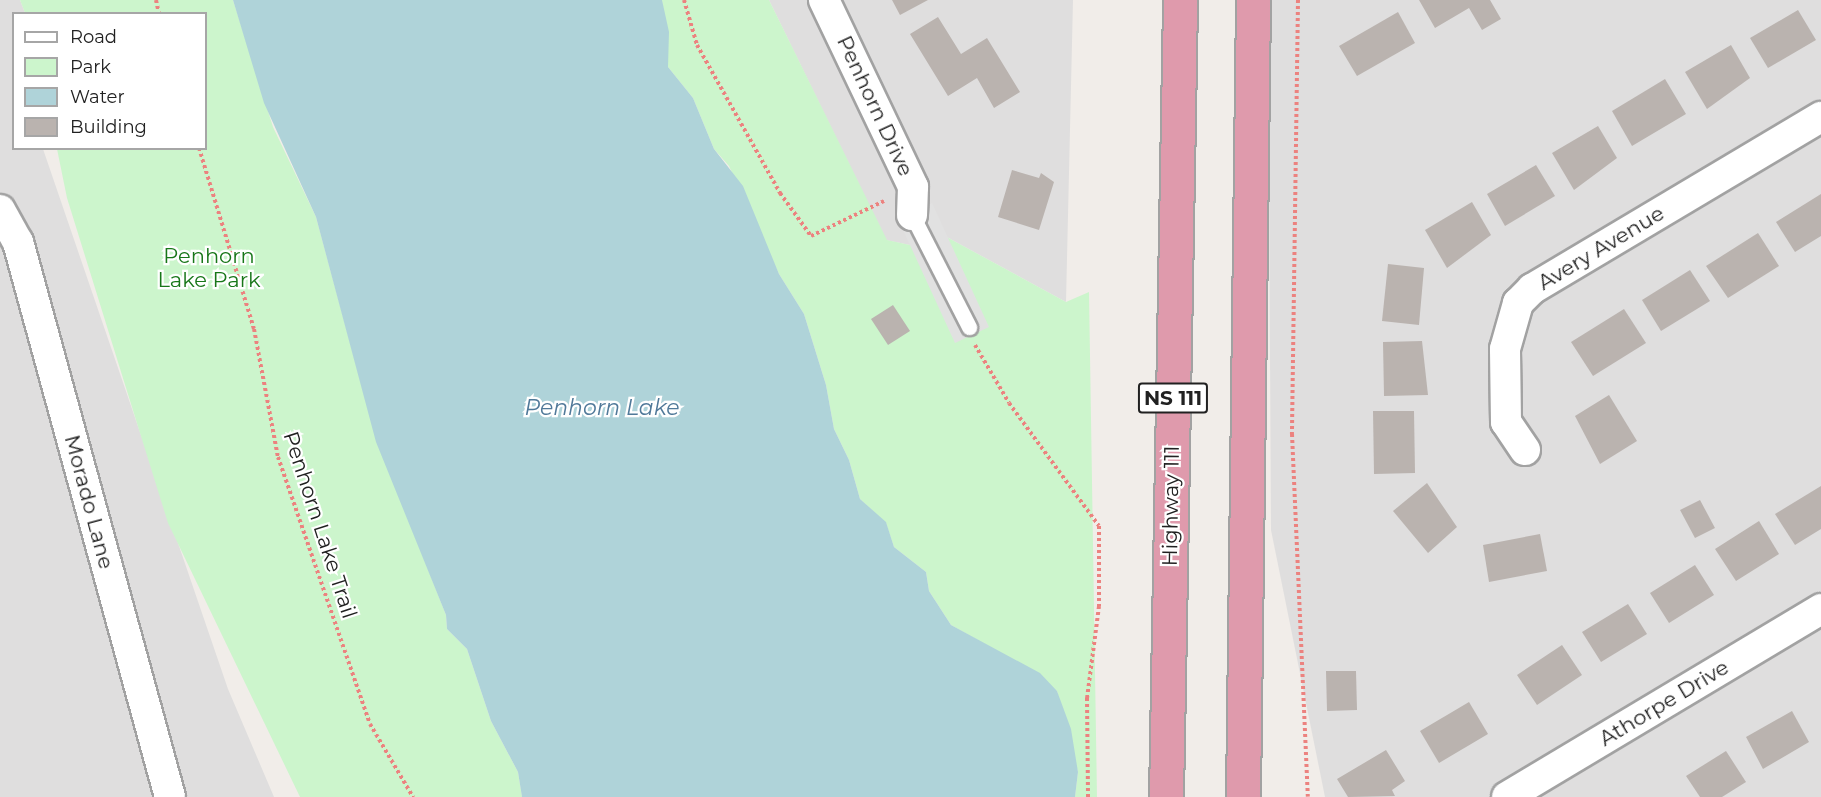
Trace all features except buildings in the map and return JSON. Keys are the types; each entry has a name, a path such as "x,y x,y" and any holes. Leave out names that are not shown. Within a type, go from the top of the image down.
{"highway":[{"name":"Highway 111","path":"1166,797 1180,0"},
{"path":"1243,797 1253,0"}],"street":[{"name":"Penhorn Drive","path":"824,0 912,201"},
{"name":"Avery Avenue","path":"1524,450 1506,422 1505,349 1518,303 1532,288 1821,117"},
{"name":"Morado Lane","path":"0,210 18,242 170,797"},
{"name":"Athorpe Drive","path":"1507,797 1821,609"}],"lane":[{"path":"912,201 969,327"}],"path":[{"path":"684,0 698,45 780,193 811,236 912,201"},
{"path":"1298,0 1292,434 1308,797"},
{"name":"Penhorn Lake Trail","path":"200,150 254,328 278,457 370,724 412,797"},
{"path":"969,327 990,375 1099,526 1099,606 1087,698 1088,797"}],"shaded area":[{"path":"0,0 20,0 25,12 12,12 12,150 43,150 228,689 274,797 0,797"},
{"path":"769,0 1073,0 1066,302 943,235 910,245 886,240"},
{"path":"1268,0 1821,0 1821,797 1325,797 1271,530"},
{"path":"932,203 989,327 955,343 898,219"}],"green space":[{"name":"Penhorn Lake Park","path":"20,0 233,0 273,127 316,217 375,435 446,615 447,629 467,649 491,721 518,772 522,797 300,797 168,523 67,198 57,150 207,150 207,12 25,12"},
{"path":"662,0 769,0 887,240 910,245 943,235 1066,302 1089,292 1097,797 1075,797 1078,772 1057,691 1024,666 951,625 929,591 926,572 894,547 886,523 860,499 849,460 834,429 826,385 804,314 779,274 729,166 714,149 693,98 668,67"}],"water":[{"name":"Penhorn Lake","path":"233,0 662,0 669,32 668,67 693,98 714,149 743,186 779,274 804,314 826,385 834,429 849,460 860,499 886,522 894,547 926,572 929,591 951,625 1040,673 1057,691 1071,729 1078,772 1075,797 522,797 518,772 491,721 467,649 447,629 446,615 376,442 316,217 264,103"}]}
